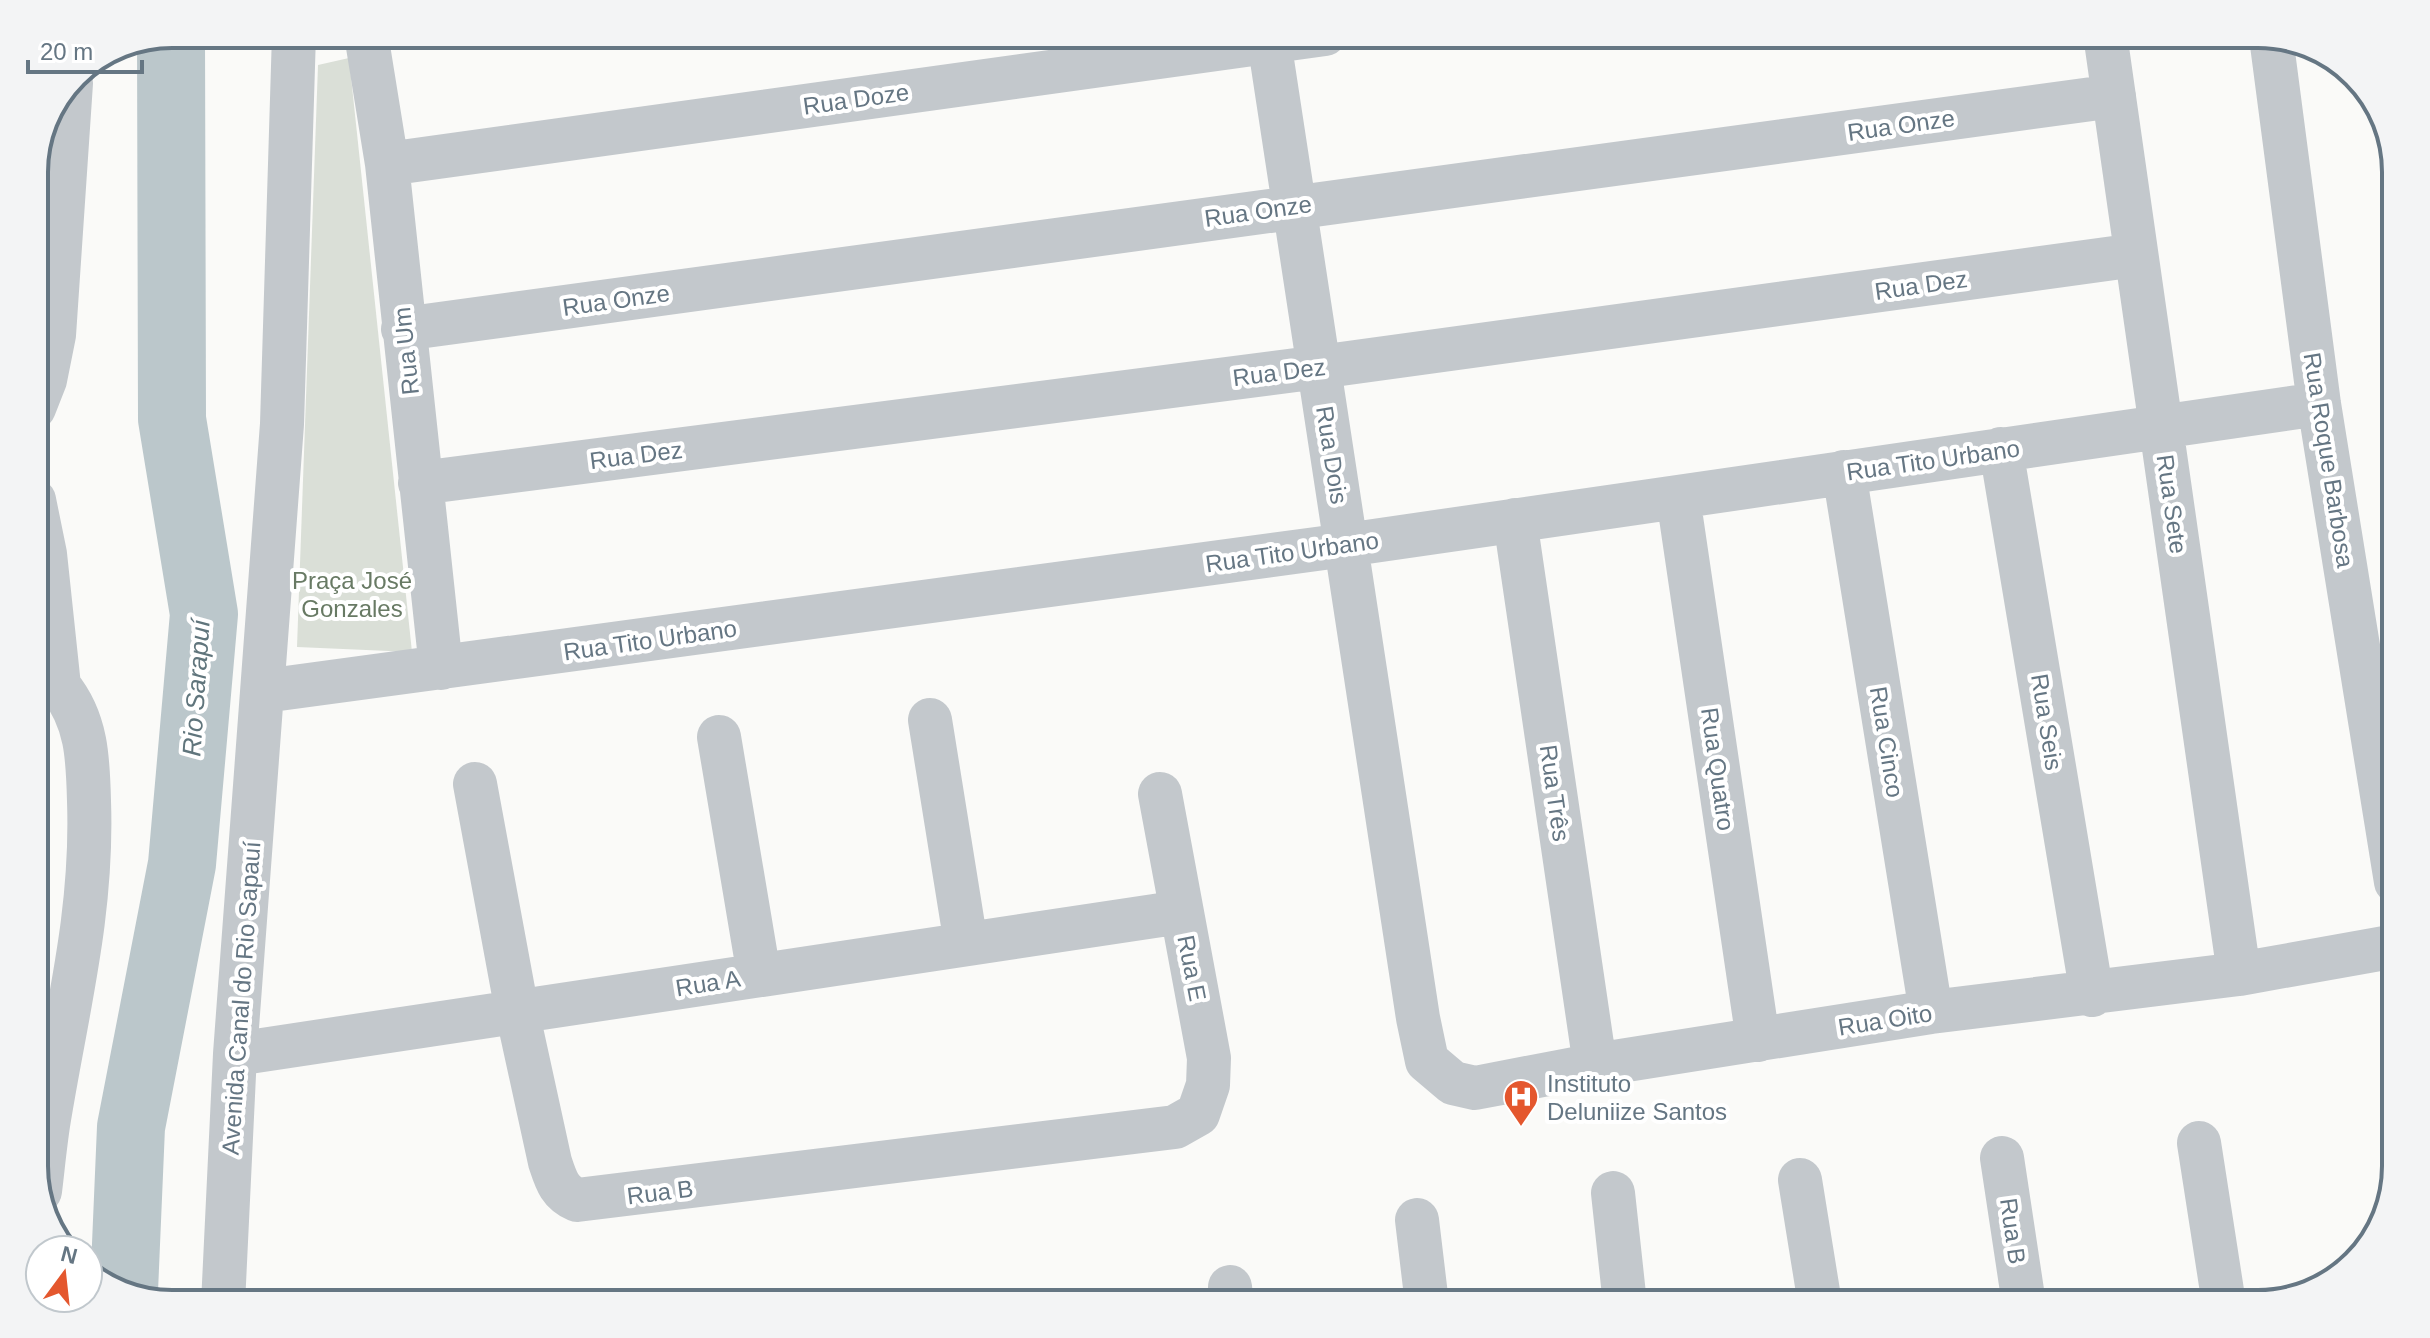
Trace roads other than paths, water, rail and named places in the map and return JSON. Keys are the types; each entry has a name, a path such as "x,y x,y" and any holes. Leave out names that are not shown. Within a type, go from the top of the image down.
{"street":[{"name":"Avenida Canal do Rio Sapauí","path":"224,1290 235,1054 282,424 294,48"},
{"name":"Rua Um","path":"368,48 387,164 441,668"},
{"name":"Rua Doze","path":"387,164 1199,48"},
{"name":"Rua Dois","path":"1270,48 1418,1018"},
{"name":"Rua Sete","path":"2107,48 2239,974"},
{"name":"Rua Roque Barbosa","path":"2273,49 2319,404 2382,795"},
{"name":"Rua Onze","path":"403,329 2114,96"},
{"path":"48,365 54,335 70,104"},
{"name":"Rua Dez","path":"420,483 1319,367 2136,255"},
{"name":"Rua Tito Urbano","path":"264,691 1346,545 2319,404"},
{"name":"Rua Seis","path":"2001,449 2092,995"},
{"name":"Rua Cinco","path":"1844,472 1931,1012"},
{"name":"Rua Quatro","path":"1678,497 1758,1040"},
{"name":"Rua Três","path":"1515,520 1595,1065"},
{"path":"48,688 73,703 82,726 88,764 91,860 80,958 48,1093"},
{"path":"930,720 966,944"},
{"path":"719,737 759,975"},
{"name":"Rua B","path":"475,784 517,1011 550,1162 565,1195 577,1200 1175,1127"},
{"name":"Rua E","path":"1160,794 1209,1072 1205,1104 1198,1114 1175,1127"},
{"name":"Rua A","path":"235,1054 1181,912"},
{"name":"Rua Oito","path":"1418,1018 1427,1061 1453,1083 1475,1088 1595,1065 1931,1012 2092,995 2239,974 2382,948"},
{"path":"2199,1143 2222,1290"},
{"name":"Rua B","path":"2002,1158 2022,1290"},
{"path":"1800,1180 1818,1290"},
{"path":"1613,1193 1623,1290"},
{"path":"1417,1220 1425,1290"}],"waterway":[{"name":"Rio Sarapuí","path":"124,1281 131,1127 182,864 204,614 172,419 171,48"}],"place":[{"name":"Instituto Deluniize Santos","path":"1521,1128"}],"park label":[{"name":"Praça José Gonzales","path":"352,594"}]}
